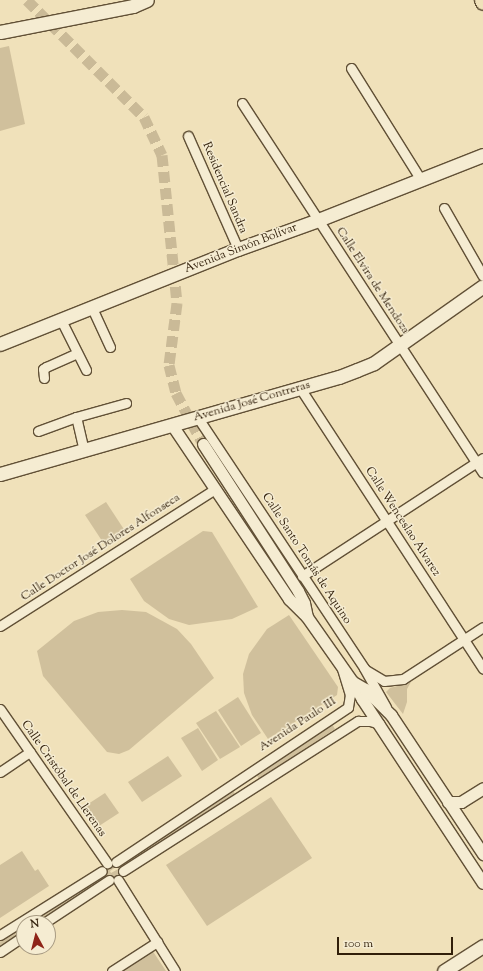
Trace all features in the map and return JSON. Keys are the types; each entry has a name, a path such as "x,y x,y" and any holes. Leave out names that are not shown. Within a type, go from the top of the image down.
{"main road":[{"path":"0,32 133,6 147,0"},
{"name":"Avenida Simón Bolívar","path":"0,344 238,249 318,220 483,155"},
{"name":"Avenida José Contreras","path":"0,474 198,418 357,370 374,363 483,286"},
{"path":"444,971 483,946"}],"street":[{"path":"351,68 421,180"},
{"name":"Calle Elvira de Mendoza","path":"242,103 400,344 480,460 483,472"},
{"name":"Residencial Sandra","path":"188,136 238,249"},
{"path":"444,208 483,276"},
{"path":"92,308 110,347"},
{"path":"61,320 86,370"},
{"path":"44,378 43,369 78,353"},
{"name":"Calle Wenceslao Alvarez","path":"300,388 483,669"},
{"path":"38,431 76,417 126,403"},
{"path":"76,417 84,451"},
{"name":"Calle Santo Tomás de Aquino","path":"198,418 364,668 391,715 483,854"},
{"name":"Calle Santo Tomás de Aquino","path":"172,425 289,598 307,617 352,681 483,883"},
{"path":"203,444 298,592 304,603 307,617"},
{"path":"302,576 480,460"},
{"name":"Calle Doctor José Dolores Alfonseca","path":"0,626 215,489"},
{"path":"364,668 384,681 403,679 483,627"},
{"name":"Avenida Paulo III","path":"0,935 348,707 350,695 342,668"},
{"name":"Calle Santo Tomás de Aquino","path":"352,681 365,689 391,715"},
{"path":"348,707 358,721"},
{"name":"Calle Cristóbal de Llerenas","path":"0,709 108,865"},
{"path":"56,915 358,721 370,721 380,724"},
{"path":"0,772 30,752"},
{"path":"248,772 257,786"},
{"path":"236,781 244,794"},
{"path":"448,802 461,802 483,788"},
{"path":"108,865 121,865 116,877 104,877 108,865"},
{"path":"116,877 175,971"},
{"path":"0,952 16,941"},
{"path":"112,971 157,942"}],"shaded area":[{"path":"9,46 25,124 0,131 0,48"},
{"path":"106,502 127,534 106,547 85,515"},
{"path":"203,531 212,532 258,607 232,619 189,625 169,619 144,601 130,579"},
{"path":"122,610 146,612 177,629 191,644 214,678 129,750 119,754 107,752 43,676 37,651 74,621 98,612"},
{"path":"289,615 338,687 337,695 268,739 252,715 244,693 243,674 249,654 267,629"},
{"path":"411,682 407,689 407,702 403,714 386,692 390,688"},
{"path":"238,697 261,733 241,746 218,710"},
{"path":"216,711 240,747 220,759 196,723"},
{"path":"332,724 335,729 259,779 256,774"},
{"path":"198,728 218,760 202,771 181,738"},
{"path":"168,756 182,776 142,802 128,782"},
{"path":"232,789 235,794 133,862 129,857"},
{"path":"105,793 119,813 99,826 85,806"},
{"path":"271,797 312,858 207,926 166,865"},
{"path":"22,851 35,871 38,869 49,886 0,918 0,865"},
{"path":"114,861 120,864 110,871 111,873 122,867 122,874 121,877 112,881 105,877 104,868 110,862"},
{"path":"95,879 99,884 51,915 40,915"},
{"path":"16,930 16,938 0,948 0,941"},
{"path":"152,950 166,971 120,971"}],"tunnel":[{"path":"27,0 144,117 162,155 177,303 169,365 176,393 203,444"}]}
